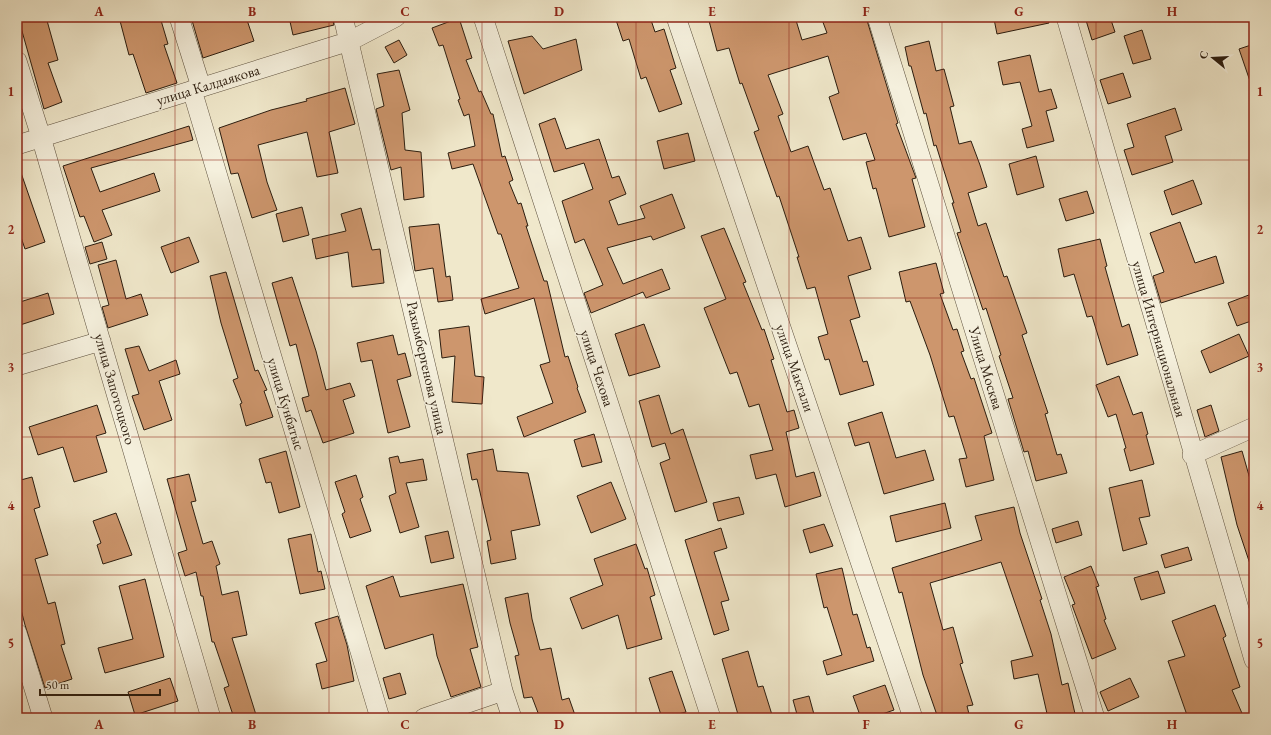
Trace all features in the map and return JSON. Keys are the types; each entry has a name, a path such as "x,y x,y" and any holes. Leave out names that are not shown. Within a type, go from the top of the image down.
{"street":[{"name":"улица Кунбатыс","path":"179,17 196,89 380,718"},
{"name":"Рахымбергенова улица","path":"344,17 503,690 512,718"},
{"name":"улица Калдаякова","path":"17,145 350,41 396,17"},
{"name":"улица Чехова","path":"483,17 711,718"},
{"name":"улица Мактали","path":"676,17 913,718"},
{"name":"Улица Москва","path":"877,17 1095,718"},
{"name":"улица Интернациональная","path":"1066,17 1192,454 1254,660"},
{"name":"улица Запотоцкого","path":"17,61 41,137 211,718"},
{"path":"17,366 101,341"},
{"path":"1192,454 1254,427"},
{"path":"17,633 42,718"},
{"path":"424,718 503,690"}],"building":[{"path":"18,17 46,17 58,60 48,63 62,102 44,109"},
{"path":"119,17 160,17 168,44 164,45 177,83 146,93 133,54 129,55"},
{"path":"191,17 246,17 254,41 203,58"},
{"path":"289,17 332,17 334,25 293,35"},
{"path":"615,17 650,17 655,32 664,29 676,68 670,70 682,104 659,112 646,77 641,79 629,39 623,41"},
{"path":"708,17 795,17 802,40 827,33 821,17 866,17 898,123 896,124 916,178 912,179 925,227 889,237 876,188 873,189 866,162 875,160 866,133 843,140 829,97 839,93 828,56 768,75 783,114 778,116 791,152 808,146 824,190 830,188 848,241 861,237 871,269 848,276 860,317 850,320 863,362 867,361 874,385 840,395 829,359 825,360 818,337 828,334 815,287 807,289 797,257 799,257 779,196 777,197 754,132 759,130 742,83 740,84 729,48 717,51"},
{"path":"1004,17 1048,17 1049,23 997,34 994,19"},
{"path":"1085,17 1110,17 1115,32 1092,40"},
{"path":"459,18 472,58 466,60 479,92 481,91 491,114 493,114 502,157 505,156 513,180 509,182 518,204 521,203 528,226 526,226 544,281 547,281 565,357 568,356 578,387 577,388 586,412 524,437 517,417 553,403 540,365 550,362 534,298 485,314 481,299 519,288 501,234 498,234 473,164 452,169 448,153 475,146 469,114 464,116 458,100 460,99 443,45 439,46 432,28"},
{"path":"1142,30 1151,59 1133,64 1124,36"},
{"path":"532,36 543,49 576,39 582,70 524,94 508,41"},
{"path":"399,40 407,55 394,63 385,47"},
{"path":"929,41 936,71 944,69 954,106 950,107 959,144 971,141 980,165 987,187 968,193 978,226 986,223 1004,277 1007,276 1027,333 1022,335 1048,413 1045,414 1057,455 1061,454 1067,473 1036,481 1028,451 1024,452 1008,399 1013,398 999,356 1001,355 986,308 983,310 957,233 961,232 952,203 954,203 936,145 934,146 926,113 924,114 911,66 909,66 905,47"},
{"path":"1254,44 1254,86 1252,87 1239,49"},
{"path":"1030,55 1039,92 1051,89 1057,108 1046,111 1054,141 1027,148 1022,129 1032,126 1020,82 1003,85 998,62"},
{"path":"399,70 410,110 402,113 405,150 421,152 424,197 404,200 401,167 391,170 376,109 384,106 377,74"},
{"path":"1123,73 1131,97 1108,104 1100,80"},
{"path":"345,88 355,124 329,132 338,173 317,177 307,132 258,145 267,182 277,210 252,218 238,173 231,174 219,128 271,110 307,101 306,99"},
{"path":"1175,108 1182,130 1165,136 1173,162 1132,175 1124,150 1134,147 1127,124"},
{"path":"555,118 566,149 599,139 612,178 619,176 626,194 609,201 618,225 645,218 640,206 672,194 685,228 653,240 651,236 607,248 623,284 662,269 670,289 646,298 643,292 591,313 584,293 603,285 584,239 575,243 562,201 593,189 584,163 554,172 539,124"},
{"path":"189,126 193,140 91,168 100,192 154,173 160,191 102,210 112,235 94,242 84,216 80,217 63,166"},
{"path":"688,133 695,161 664,169 657,141"},
{"path":"1036,156 1044,187 1017,195 1009,164"},
{"path":"17,167 19,167 45,242 25,249 17,226"},
{"path":"1193,180 1202,204 1172,215 1164,191"},
{"path":"1087,191 1094,213 1066,221 1059,199"},
{"path":"302,207 309,235 283,242 276,214"},
{"path":"361,208 372,250 380,249 384,283 352,287 348,252 316,259 312,239 346,231 341,214"},
{"path":"1180,222 1195,263 1216,256 1224,283 1161,303 1153,276 1164,272 1150,233"},
{"path":"439,224 446,277 450,276 453,300 438,302 433,268 415,271 409,227"},
{"path":"724,228 746,282 743,283 762,330 764,329 774,359 771,360 787,412 794,410 799,428 786,432 796,477 814,472 821,496 785,507 776,474 756,479 750,455 773,450 759,404 749,407 737,372 730,374 704,308 726,299 701,236"},
{"path":"189,237 199,262 171,273 161,247"},
{"path":"1100,239 1107,266 1105,267 1122,327 1129,324 1138,355 1107,365 1092,316 1087,317 1074,274 1064,277 1058,249"},
{"path":"102,242 107,259 90,264 85,247"},
{"path":"116,260 126,299 141,294 148,315 108,328 102,307 109,305 98,265"},
{"path":"936,263 944,293 940,294 953,330 957,329 964,351 961,352 971,379 974,378 992,433 984,436 994,480 966,487 959,459 967,458 954,416 949,417 930,355 910,301 906,302 899,272"},
{"path":"226,272 255,371 258,370 267,390 264,391 273,417 246,426 240,404 242,403 233,380 238,378 221,323 210,276"},
{"path":"292,277 316,351 326,390 350,383 355,396 343,400 354,433 323,443 311,410 306,412 302,398 309,396 296,344 290,346 272,283"},
{"path":"48,293 54,314 17,326 17,303"},
{"path":"1254,293 1254,320 1237,326 1228,303"},
{"path":"644,324 660,367 629,376 615,334"},
{"path":"469,326 475,376 484,377 482,404 452,402 455,356 442,358 439,330"},
{"path":"1239,334 1249,356 1210,373 1201,351"},
{"path":"393,335 398,355 405,353 411,376 397,380 410,427 388,433 372,360 361,362 357,343"},
{"path":"139,346 149,371 176,360 180,374 159,381 172,420 144,430 132,396 139,394 125,349"},
{"path":"1119,376 1133,415 1142,412 1148,434 1146,435 1154,464 1130,471 1124,449 1126,448 1116,414 1108,417 1096,385"},
{"path":"659,395 671,434 683,429 707,502 675,512 660,463 670,459 665,443 652,447 639,401"},
{"path":"97,405 106,433 96,436 107,472 74,482 63,447 38,455 29,427"},
{"path":"1211,405 1219,431 1205,437 1197,410"},
{"path":"882,412 896,458 925,450 934,480 884,494 869,442 855,446 848,423"},
{"path":"594,434 602,462 582,467 574,440"},
{"path":"493,449 497,471 528,473 540,525 511,531 516,559 491,564 487,541 491,540 477,479 472,480 467,454"},
{"path":"286,451 300,507 279,513 271,482 266,483 259,459"},
{"path":"1242,451 1252,486 1254,485 1254,569 1252,570 1237,525 1221,457"},
{"path":"398,456 400,463 423,459 427,480 406,483 419,527 400,533 389,496 396,493 389,458"},
{"path":"189,474 196,501 191,502 203,544 212,541 220,564 216,566 222,595 238,591 247,635 232,638 257,718 234,718 224,688 229,686 214,642 212,642 203,596 201,596 196,572 185,576 178,553 187,550 167,479"},
{"path":"356,475 363,497 360,499 371,531 350,538 342,514 345,512 335,482"},
{"path":"32,477 40,507 34,509 48,555 35,559 48,604 55,602 65,644 61,645 72,679 45,688 17,594 17,481"},
{"path":"1142,480 1150,516 1139,518 1147,544 1123,551 1109,488"},
{"path":"611,482 626,519 591,533 577,496"},
{"path":"739,497 744,514 718,521 713,503"},
{"path":"945,503 951,528 896,542 890,516"},
{"path":"1014,507 1020,533 1042,599 1040,600 1051,634 1062,685 1068,683 1076,718 1048,718 1038,674 1014,679 1011,661 1033,656 1001,562 930,583 943,630 953,627 963,663 960,664 973,705 967,706 970,718 938,718 923,675 902,592 899,593 892,568 982,540 975,516"},
{"path":"116,513 132,555 103,564 97,545 101,543 93,521"},
{"path":"1078,521 1082,535 1056,543 1052,529"},
{"path":"824,524 833,546 810,553 803,530"},
{"path":"721,528 727,548 714,552 729,600 721,602 729,630 714,635 685,540"},
{"path":"448,531 454,558 431,563 425,536"},
{"path":"311,534 318,572 321,571 325,589 300,594 288,539"},
{"path":"636,544 645,569 647,568 655,595 650,597 662,639 627,649 618,615 582,629 570,598 603,585 594,559"},
{"path":"1188,547 1192,560 1165,568 1161,555"},
{"path":"1091,566 1099,586 1096,587 1106,619 1104,620 1116,649 1092,659 1072,605 1075,604 1064,577"},
{"path":"842,568 853,615 857,614 867,648 870,647 874,661 827,675 823,661 842,655 827,607 824,608 816,574"},
{"path":"1158,571 1165,593 1141,600 1134,578"},
{"path":"393,576 400,597 463,584 478,647 470,649 481,687 451,697 437,656 433,634 385,649 366,586"},
{"path":"145,579 164,657 105,673 98,648 133,639 119,586"},
{"path":"528,593 532,619 540,650 551,648 562,700 569,698 576,718 540,718 532,697 524,698 515,656 519,655 505,598"},
{"path":"1215,605 1226,636 1223,638 1240,687 1232,690 1244,718 1188,718 1168,661 1185,656 1172,621"},
{"path":"338,616 347,645 354,681 322,689 316,664 327,661 315,623"},
{"path":"748,651 758,687 763,686 773,718 739,718 722,659"},
{"path":"672,671 686,712 662,718 649,678"},
{"path":"400,673 406,694 389,699 383,678"},
{"path":"170,678 178,701 135,715 128,692"},
{"path":"1130,678 1139,697 1108,711 1100,692"},
{"path":"885,685 894,710 871,718 861,718 853,696"},
{"path":"809,696 815,718 798,718 793,700"}]}
